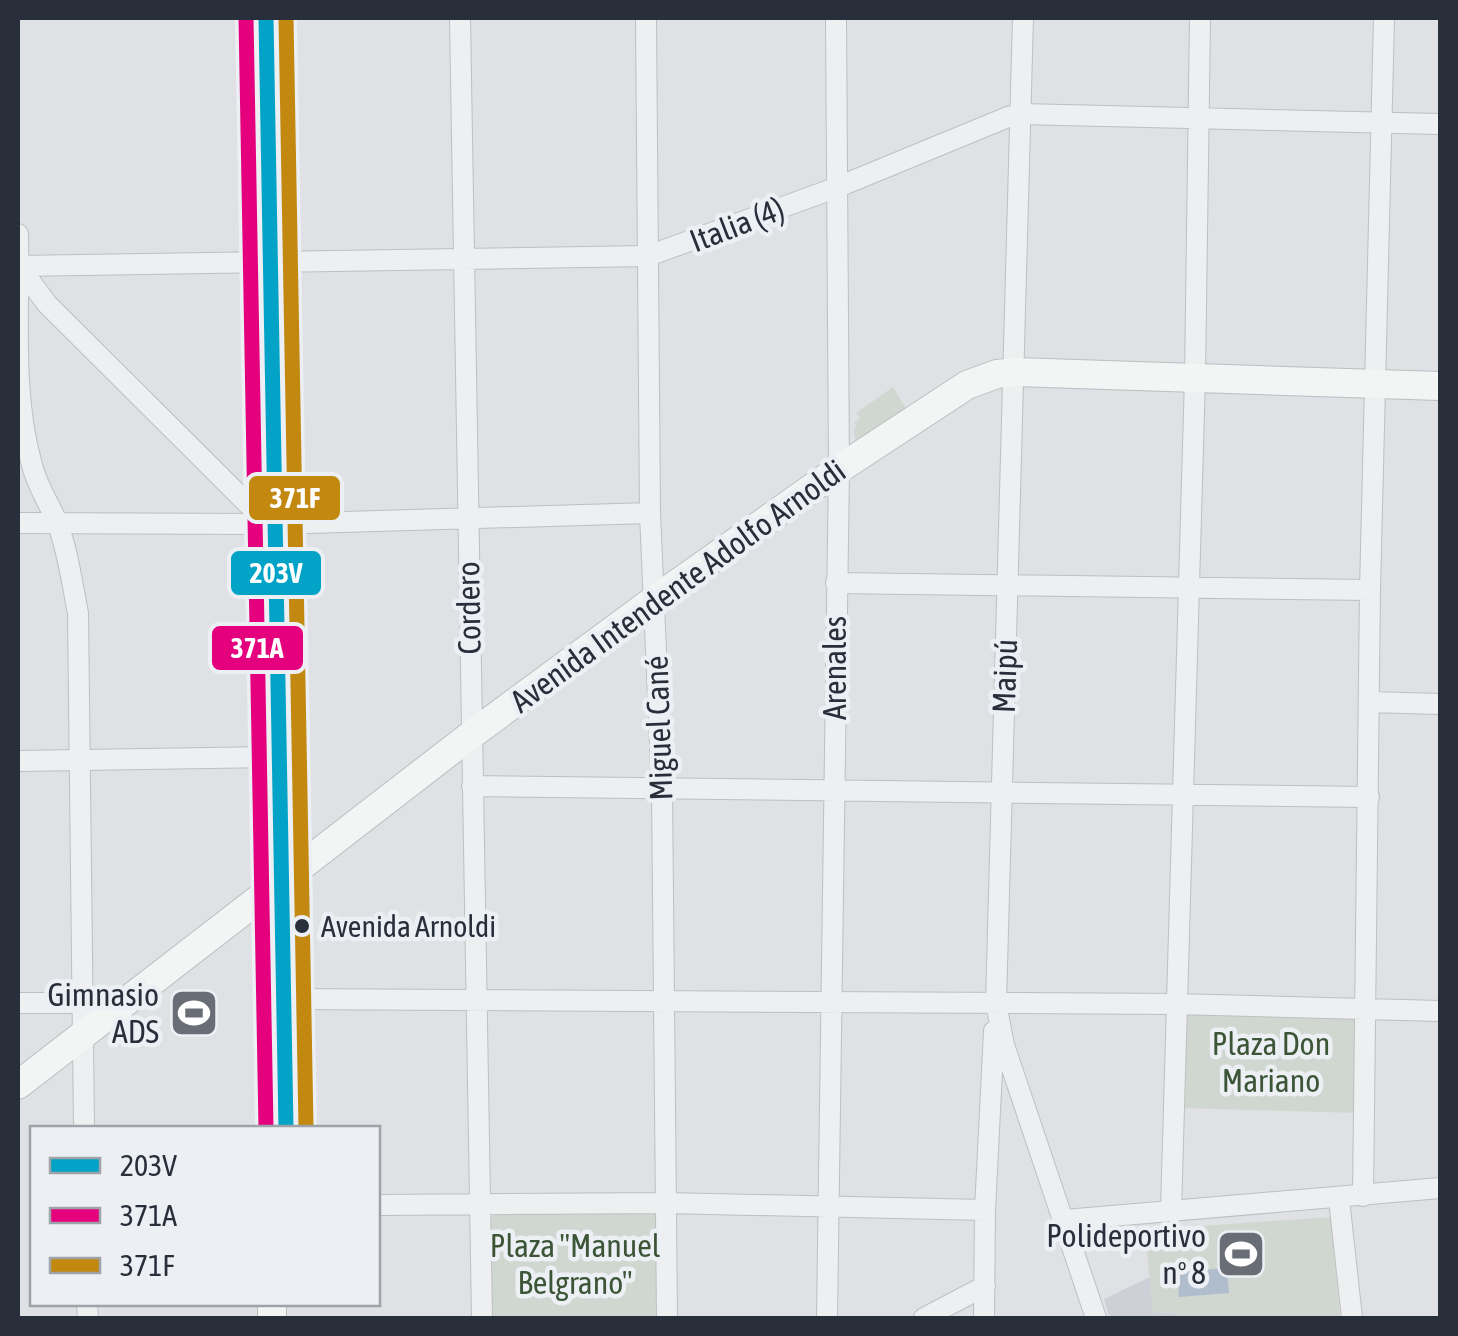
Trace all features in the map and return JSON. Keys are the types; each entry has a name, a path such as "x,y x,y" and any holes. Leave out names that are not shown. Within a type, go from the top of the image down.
{"main road":[{"path":"249,18 261,262"},
{"path":"266,18 261,262 272,888 268,1126"},
{"name":"Avenida Intendente Adolfo Arnoldi","path":"18,1085 471,734 839,469 967,385 1016,372 1440,386"},
{"path":"272,888 283,999 286,1126"}],"street":[{"name":"Cordero","path":"460,18 482,1318"},
{"name":"Miguel Cané","path":"646,18 650,513 662,789 668,1318"},
{"name":"Arenales","path":"827,1318 839,469 836,18"},
{"name":"Maipú","path":"1023,18 996,1003 1004,1045 1096,1318"},
{"path":"1171,1212 1195,377 1200,18"},
{"path":"1363,1196 1370,590 1384,18"},
{"name":"Italia (4)","path":"18,266 648,256 838,187 1020,114 1440,124"},
{"path":"18,234 19,385 24,424 32,467 68,558 78,613 84,1126"},
{"path":"18,266 46,304 263,521"},
{"path":"18,523 468,520 650,513"},
{"path":"836,583 1370,590"},
{"path":"1370,702 1440,704"},
{"path":"18,762 270,757"},
{"path":"472,786 1369,797"},
{"path":"283,999 1176,1004 1440,1012"},
{"path":"18,1003 83,1003"},
{"path":"984,1318 985,1210 996,1003"},
{"path":"1064,1220 1440,1188"},
{"path":"1340,1199 1352,1318"},
{"path":"380,1206 666,1203 985,1210"},
{"path":"924,1318 985,1286"}],"shaded area":[{"path":"1150,1277 1153,1312 1175,1313 1175,1318 1110,1318 1104,1299"}],"green space":[{"path":"893,387 906,409 855,439 854,423 860,418 856,413"},
{"name":"Plaza Don Mariano","path":"1185,1014 1355,1018 1359,1113 1181,1108"},
{"name":"Plaza \"Manuel Belgrano\"","path":"649,1211 659,1223 662,1318 489,1318 488,1223 494,1214"},
{"name":"Polideportivo n° 8","path":"1331,1217 1340,1318 1175,1318 1175,1313 1153,1312 1145,1230"}],"water":[{"path":"1227,1268 1229,1293 1179,1297 1177,1272"}],"transit line":[{"name":"371A","path":"246,18 266,1126"},
{"name":"203V","path":"266,18 286,1126"},
{"name":"371F","path":"286,18 306,1126"}],"place":[{"name":"Avenida Arnoldi","path":"302,926"},
{"name":"Gimnasio ADS","path":"194,1013"},
{"name":"Polideportivo n° 8","path":"1241,1254"}]}
